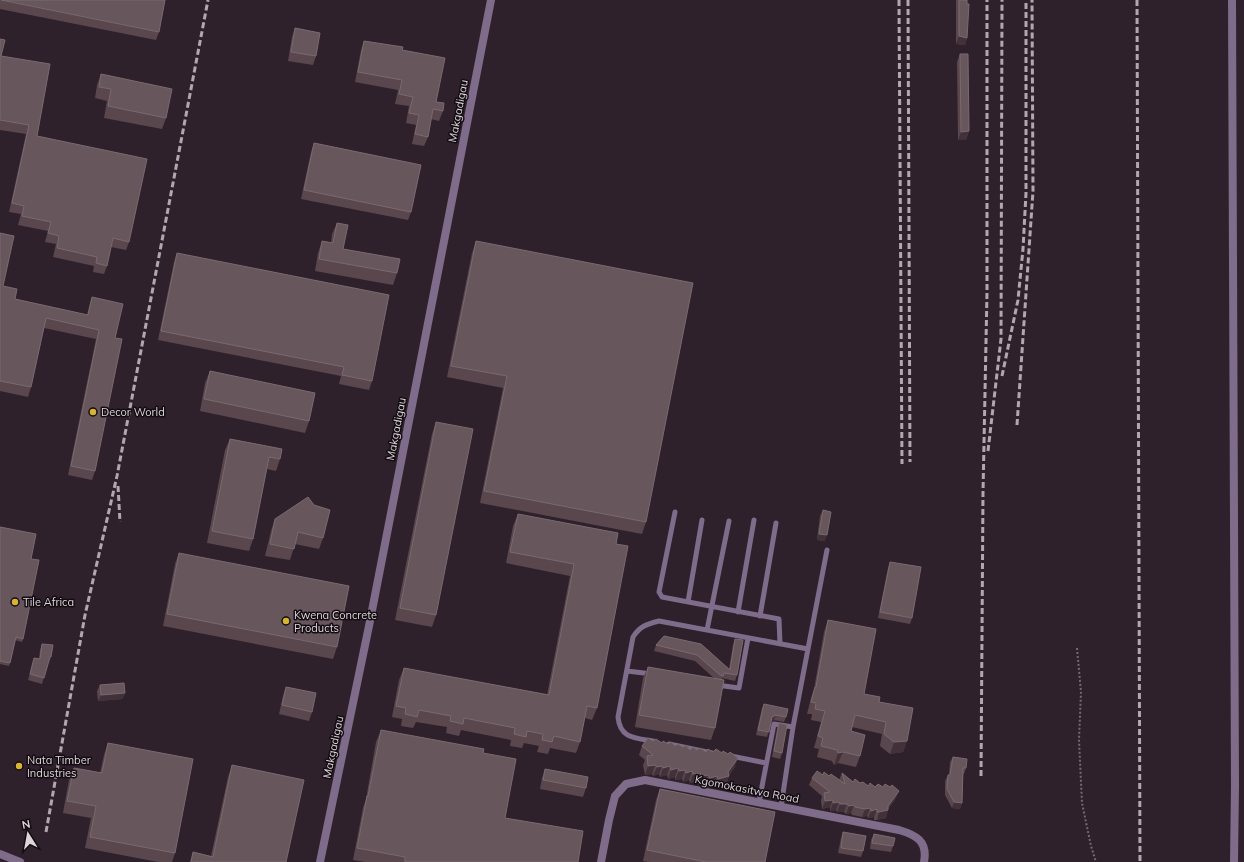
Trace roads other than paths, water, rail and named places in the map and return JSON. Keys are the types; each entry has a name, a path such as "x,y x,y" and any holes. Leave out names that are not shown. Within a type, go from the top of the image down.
{"street":[{"name":"Makgadigau","path":"320,862 369,626 491,0"},
{"path":"1232,0 1235,770 1234,862"},
{"name":"Kgomokasitwa Road","path":"601,862 615,796 626,784 645,780 910,833 920,839 924,847 924,862"},
{"path":"0,854 20,862"}],"lane":[{"path":"676,512 659,592 662,598 779,619 780,644"},
{"path":"688,602 702,520"},
{"path":"738,612 754,520"},
{"path":"707,630 729,521"},
{"path":"760,616 776,523"},
{"path":"782,807 793,727 827,550"},
{"path":"721,754 630,737 623,732 618,724 618,717 634,637 638,630 644,625 659,621 808,649"},
{"path":"709,683 739,688 748,638"},
{"path":"627,671 657,675"},
{"path":"759,802 774,724 793,727"},
{"path":"728,756 766,763"}],"railway":[{"path":"46,832 85,615 117,476 208,0"},
{"path":"899,0 902,464"},
{"path":"908,0 910,462"},
{"path":"981,776 983,493 987,292 987,0"},
{"path":"988,451 1001,339 1002,0"},
{"path":"1002,376 1018,300 1023,249 1026,193 1026,0"},
{"path":"1017,425 1033,191 1032,0"},
{"path":"1137,0 1140,862"},
{"path":"118,486 120,522"}],"place":[{"name":"Decor World","path":"93,412"},
{"name":"Tile Africa","path":"15,602"},
{"name":"Kwena Concrete Products","path":"286,621"},
{"name":"Nata Timber Industries","path":"19,766"}]}
